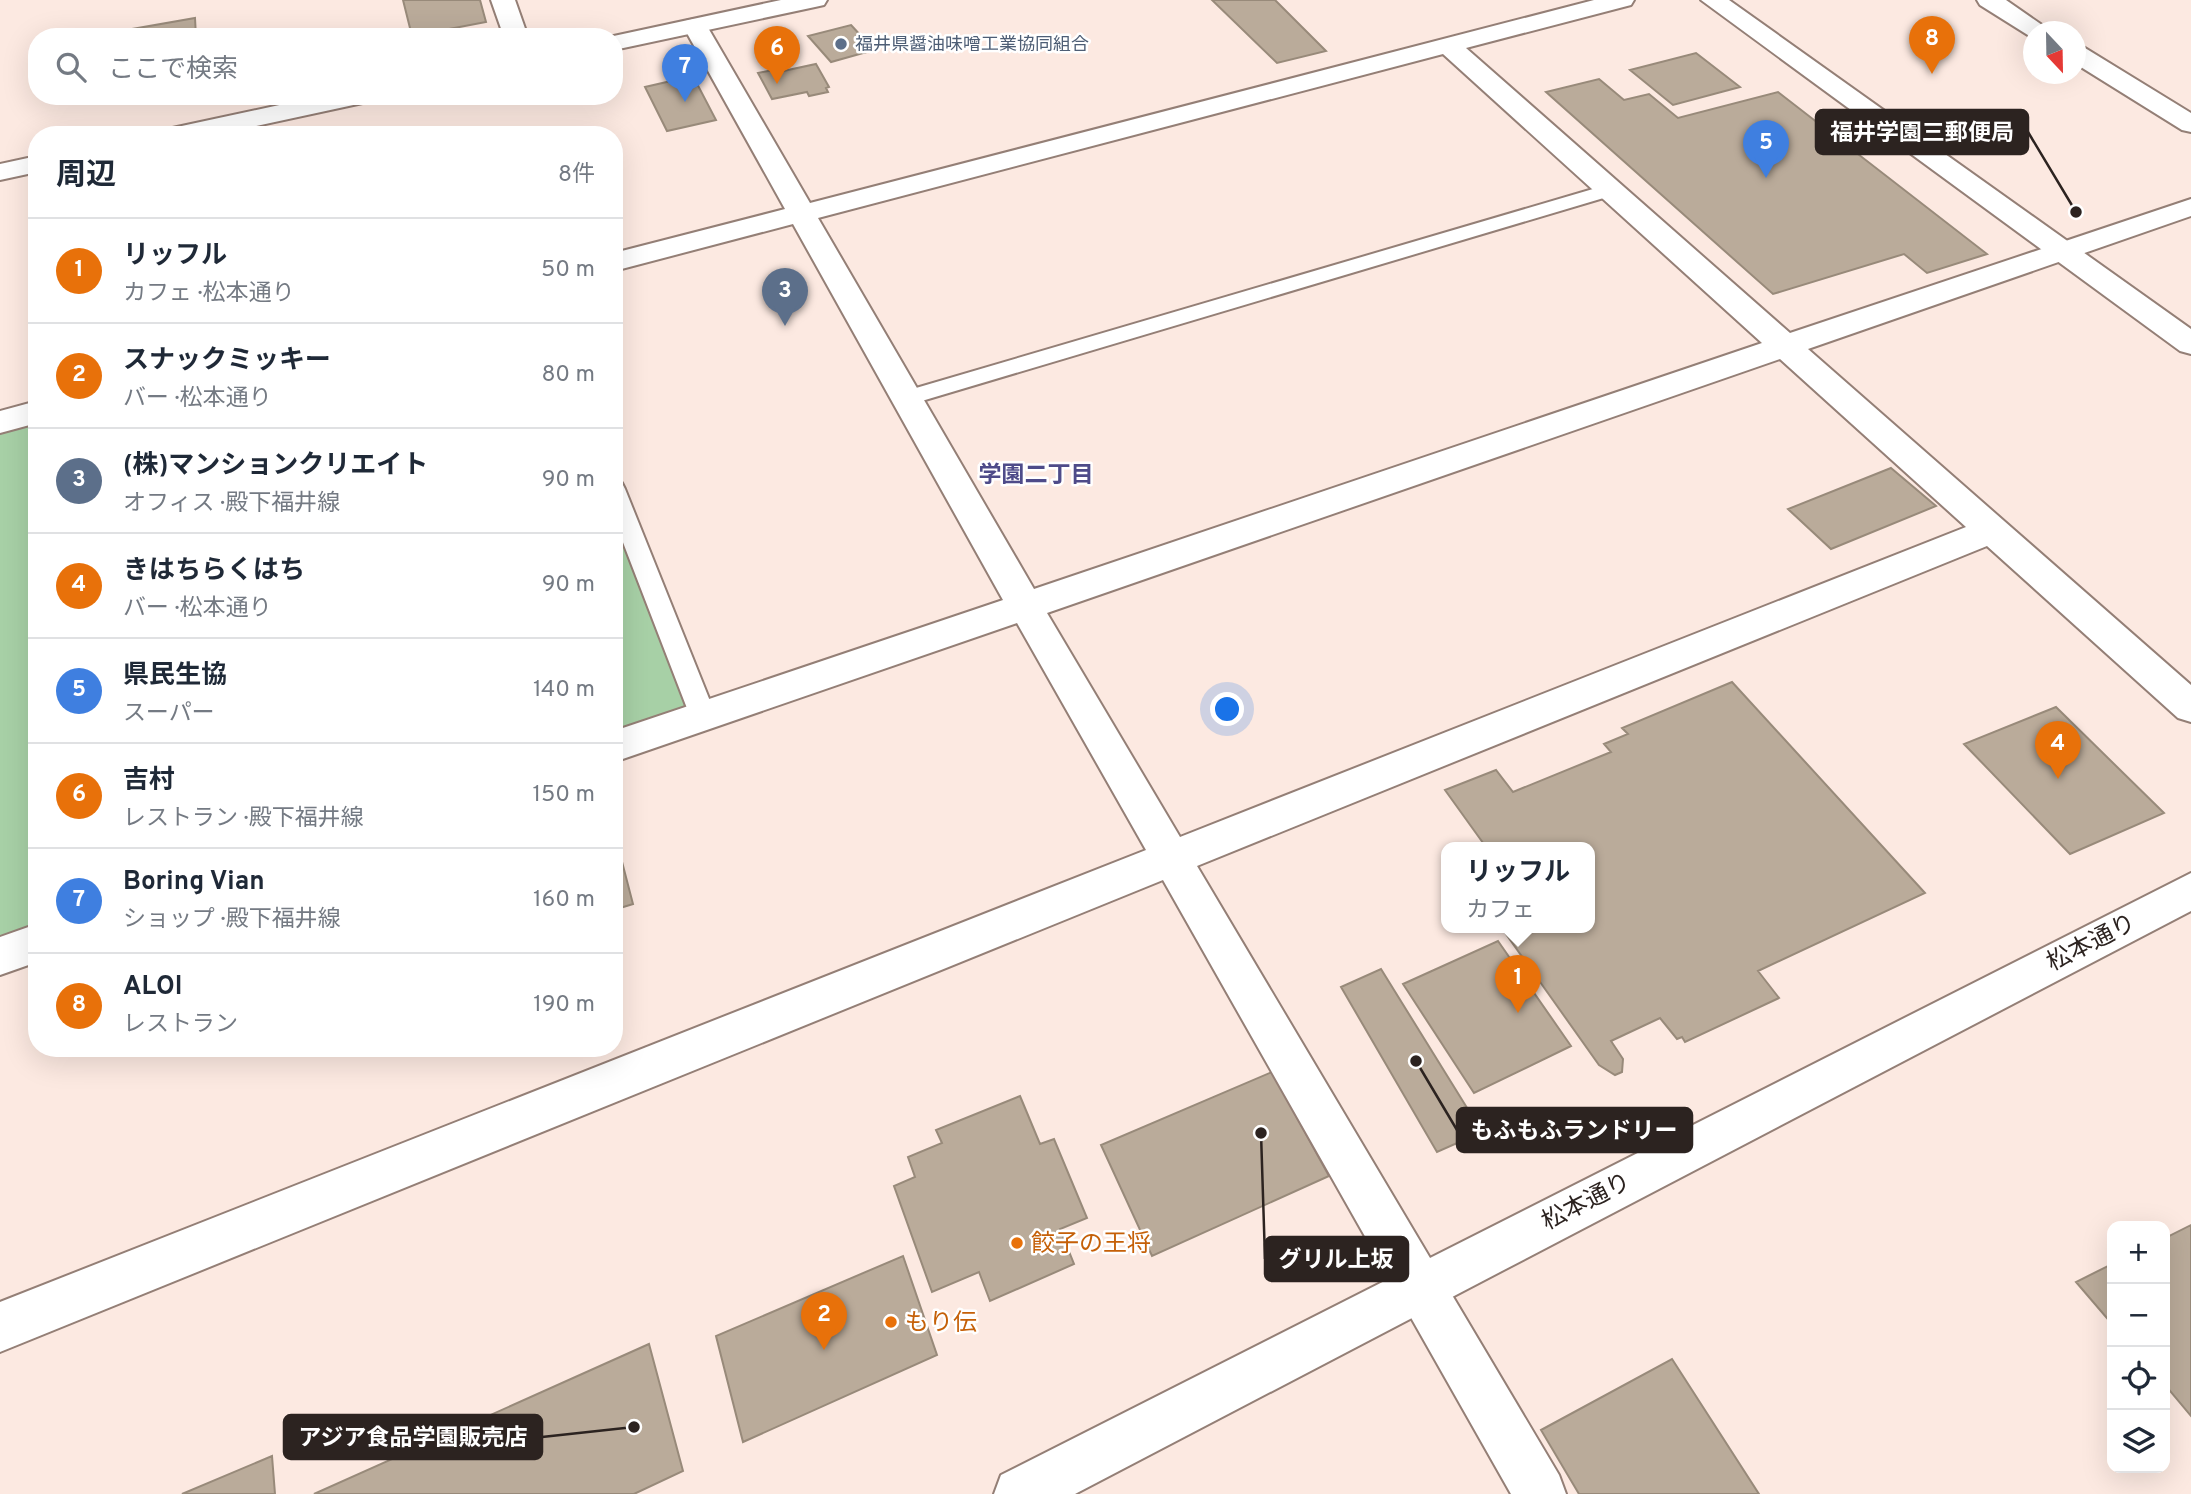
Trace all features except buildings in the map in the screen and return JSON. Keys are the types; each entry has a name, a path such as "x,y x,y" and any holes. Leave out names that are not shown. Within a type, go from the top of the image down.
{"street":[{"path":"503,0 513,28"},
{"path":"623,41 815,0"},
{"path":"623,260 1622,0"},
{"path":"1713,0 2191,344"},
{"path":"1989,0 2023,21"},
{"path":"695,26 1025,606 1540,1494"},
{"path":"1447,45 2191,707"},
{"path":"2086,59 2191,124"},
{"path":"219,126 316,105"},
{"path":"0,172 28,166"},
{"path":"623,744 2191,207"},
{"path":"0,422 28,414"},
{"path":"0,1327 1992,530"},
{"name":"松本通り","path":"1020,1494 2191,891"},
{"path":"0,956 28,946"}],"lane":[{"path":"907,398 1610,190"},
{"path":"623,512 703,716"}],"green space":[{"path":"28,414 28,946 0,956 0,422"},
{"path":"623,512 703,716 623,744"}],"place":[{"name":"福井県醤油味噌工業協同組合","path":"841,44"},
{"name":"ALOI","path":"1932,74"},
{"name":"吉村","path":"777,84"},
{"name":"Boring Vian","path":"685,102"},
{"name":"県民生協","path":"1766,178"},
{"name":"福井学園三郵便局","path":"2076,212"},
{"name":"(株)マンションクリエイト","path":"785,326"},
{"name":"きはちらくはち","path":"2058,779"},
{"name":"リッフル","path":"1518,1013"},
{"name":"もふもふランドリー","path":"1416,1061"},
{"name":"グリル上坂","path":"1261,1133"},
{"name":"餃子の王将","path":"1017,1243"},
{"name":"もり伝","path":"891,1322"},
{"name":"スナックミッキー","path":"824,1350"},
{"name":"アジア食品学園販売店","path":"634,1427"}],"district":[{"name":"学園二丁目","path":"1036,474"}]}
